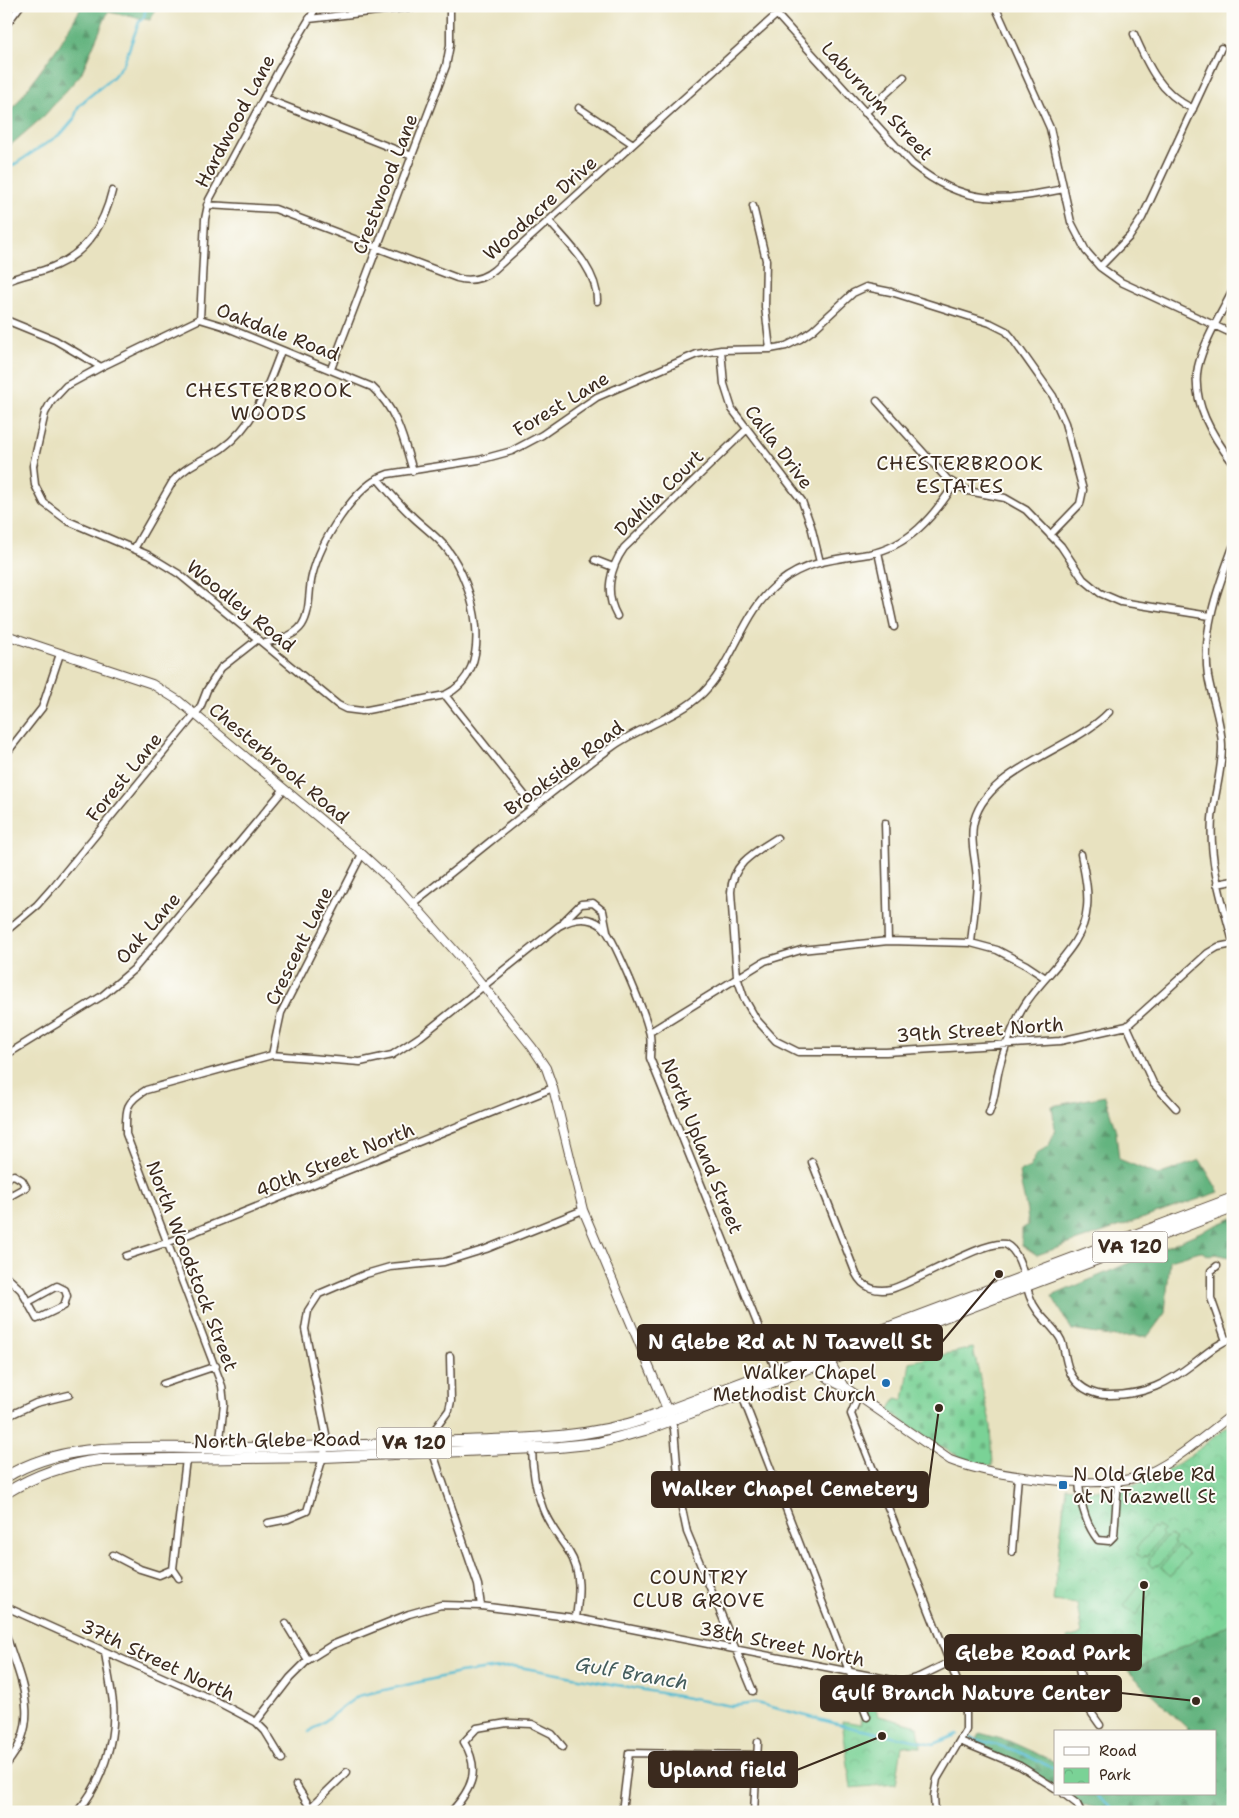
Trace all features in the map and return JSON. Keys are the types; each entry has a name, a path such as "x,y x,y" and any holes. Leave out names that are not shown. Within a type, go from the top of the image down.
{"main road":[{"name":"North Glebe Road","path":"669,1415 776,1370 827,1356 1025,1281 1233,1198"},
{"name":"North Glebe Road","path":"1025,1281 1233,1208"},
{"name":"North Glebe Road","path":"6,1494 32,1478 72,1464 113,1459 186,1459 531,1443 597,1432 669,1415 741,1393 815,1360"},
{"name":"North Glebe Road","path":"6,1477 20,1468 92,1449 219,1448 325,1452"}],"street":[{"path":"6,25 20,6"},
{"name":"Hardwood Lane","path":"200,318 207,205 218,179 317,6"},
{"path":"309,19 421,6"},
{"name":"Crestwood Lane","path":"331,369 412,156 448,55 451,36 450,6"},
{"name":"Laburnum Street","path":"769,6 912,164 930,178 950,189 965,194 994,199 1027,196 1064,189"},
{"name":"Woodacre Drive","path":"207,205 275,209 457,278 476,280 490,273 786,6"},
{"path":"995,6 1050,128 1069,215 1076,235 1086,251 1100,267 1121,282 1233,334"},
{"path":"1134,34 1150,69 1163,88 1174,98 1193,109"},
{"path":"1100,267 1130,236 1142,218 1221,48"},
{"path":"865,113 904,77"},
{"path":"264,98 282,107 412,156"},
{"path":"579,108 633,144"},
{"path":"6,282 56,266 81,251 98,230 112,191"},
{"path":"753,206 766,260 765,307 770,349"},
{"path":"549,220 572,248 593,279 597,289 597,301"},
{"name":"Forest Lane","path":"265,643 291,635 302,625 308,608 312,577 322,548 362,490 377,478 388,474 480,460 512,451 542,435 578,409 620,386 697,354 721,350 770,349 800,340 853,293 866,287 891,292 990,323 1006,331 1053,396 1065,423 1084,493 1080,504 1050,535"},
{"path":"1233,290 1199,366 1198,387 1212,436 1233,463"},
{"name":"Oakdale Road","path":"101,367 200,318 362,381 381,395 394,414 413,471"},
{"path":"6,320 55,340 101,367"},
{"name":"Calla Drive","path":"721,350 727,398 738,420 802,501 811,526 820,562"},
{"path":"134,549 173,481 180,473 229,443 250,421 265,394 282,351"},
{"name":"Woodley Road","path":"101,367 66,386 48,407 39,432 33,466 34,485 44,503 58,515 134,549 179,574 338,705 346,709 362,711 445,695"},
{"path":"877,400 954,485 968,492 993,494 1016,504 1061,546 1083,579 1100,593 1121,602 1210,616"},
{"name":"Dahlia Court","path":"617,616 609,593 614,567 624,548 746,430"},
{"path":"377,478 399,504 447,549 461,571 468,589 476,646 475,660 464,682 445,695 534,807"},
{"name":"Brookside Road","path":"413,903 614,746 692,702 704,692 722,668 746,621 758,603 780,581 793,573 820,562 878,552 905,540 918,531 939,509 954,485"},
{"path":"1233,547 1210,616 1207,636 1207,666 1220,723 1222,748 1212,829 1213,860 1217,884 1233,943"},
{"path":"878,552 894,627"},
{"path":"595,560 614,567"},
{"name":"Chesterbrook Road","path":"6,635 152,684 196,714 362,854 413,903 484,987 532,1047 546,1068 553,1088 583,1210 669,1415"},
{"name":"Forest Lane","path":"6,931 37,905 53,887 196,714 213,678 221,668 258,639"},
{"path":"6,754 42,708 60,654"},
{"path":"971,943 977,882 973,827 979,805 984,796 999,782 1094,725 1109,712"},
{"name":"Oak Lane","path":"6,1055 102,996 134,969 284,789"},
{"path":"885,823 888,942"},
{"name":"39th Street North","path":"776,838 749,855 742,862 733,878 731,892 737,977 744,998 756,1019 776,1041 798,1052 886,1052 1007,1043 1060,1042 1127,1026 1208,953 1218,947 1233,943"},
{"name":"Crescent Lane","path":"272,1055 281,1013 362,854"},
{"path":"989,1113 996,1096 999,1069 1007,1043 1020,1013 1044,978 1070,949 1081,929 1087,909 1088,891 1081,854"},
{"path":"1217,884 1233,881"},
{"name":"North Upland Street","path":"559,926 582,904 593,902 603,911 608,932 650,1032 650,1058 776,1370"},
{"path":"272,1055 360,1062 392,1055 421,1036 559,926 572,919 588,919 602,926 608,932"},
{"path":"650,1032 765,961 801,950 888,942 971,943 997,950 1026,965 1044,978"},
{"path":"1127,1026 1153,1083 1176,1108"},
{"name":"North Woodstock Street","path":"219,1448 224,1404 222,1386 169,1242 126,1134 126,1109 133,1098 146,1090 272,1055"},
{"name":"40th Street North","path":"126,1256 169,1242 553,1088"},
{"path":"812,1162 858,1278 872,1289 882,1291 896,1288 999,1243 1008,1245 1014,1251 1037,1312 1060,1337 1072,1376 1082,1387 1096,1394 1133,1394 1157,1387 1180,1374 1229,1339 1210,1291 1211,1274 1217,1266"},
{"path":"6,1181 10,1176 14,1175 22,1180 26,1187 8,1197 6,1189"},
{"path":"268,1523 288,1520 307,1511 325,1452 326,1434 305,1329 308,1311 319,1294 366,1274 390,1267 444,1262 486,1249 583,1210"},
{"path":"6,1276 21,1290 37,1319 64,1306 67,1296 65,1290 57,1286 28,1302"},
{"path":"450,1356 450,1410 435,1429 434,1448 437,1468 478,1585 481,1606"},
{"path":"827,1356 845,1388"},
{"path":"815,1360 828,1379 845,1388 950,1460 969,1467 1018,1476 1105,1482 1138,1477 1166,1463 1233,1414"},
{"path":"163,1384 216,1366"},
{"path":"741,1393 867,1717"},
{"path":"6,1417 36,1403 69,1395"},
{"path":"858,1397 851,1414 960,1691 966,1714 966,1730 937,1779 934,1796 935,1812"},
{"path":"669,1415 685,1526 753,1691"},
{"path":"531,1443 535,1485 544,1511 570,1553 577,1571 580,1592 576,1618"},
{"path":"179,1578 173,1569 186,1459"},
{"path":"1012,1552 1018,1476"},
{"path":"1079,1480 1079,1491 1088,1524 1098,1540 1109,1541 1114,1536 1118,1480"},
{"path":"113,1555 140,1569 159,1575 173,1569"},
{"name":"38th Street North","path":"256,1722 276,1695 308,1660 332,1645 409,1614 441,1605 481,1606 576,1618 735,1651 902,1682 919,1677 948,1663 1057,1646 1069,1650 1076,1656 1088,1708 1100,1725"},
{"name":"37th Street North","path":"6,1607 218,1702 256,1722 266,1731 282,1759"},
{"path":"286,1624 308,1660"},
{"path":"6,1635 24,1688 28,1714 22,1740 6,1765"},
{"path":"77,1812 99,1778 111,1742 113,1703 105,1652"},
{"path":"451,1812 472,1785 474,1764 464,1742 477,1728 507,1722 532,1724 552,1734 563,1747"},
{"path":"960,1741 1020,1766 1054,1787"},
{"path":"754,1812 758,1742"},
{"path":"622,1812 628,1753 756,1755"},
{"path":"296,1785 312,1810 347,1772"},
{"path":"1067,1796 1077,1804 1082,1812"}],"green space":[{"path":"82,6 157,6 150,20 108,12 81,74 44,116 6,149 6,118 60,44"},
{"path":"1105,1096 1116,1132 1119,1159 1158,1175 1200,1160 1219,1192 1037,1255 1022,1245 1022,1229 1028,1225 1019,1172 1030,1167 1037,1153 1049,1146 1055,1129 1052,1106"},
{"path":"1233,1218 1233,1249 1229,1257 1216,1254 1210,1256 1200,1251 1170,1260 1165,1313 1148,1336 1116,1337 1072,1330 1052,1296"},
{"path":"973,1348 991,1426 993,1466 965,1459 951,1452 889,1411 896,1398 904,1400 910,1362"},
{"path":"1232,1423 1233,1623 1129,1672 1105,1648 1076,1657 1069,1650 1067,1638 1082,1634 1077,1604 1053,1601 1066,1487 1105,1490 1141,1483 1173,1467"},
{"path":"1157,1526 1163,1530 1161,1533 1163,1535 1146,1557 1144,1555 1142,1558 1136,1554 1138,1551 1136,1549 1153,1527 1155,1529"},
{"path":"1170,1535 1175,1539 1173,1543 1175,1545 1159,1566 1156,1565 1154,1568 1148,1563 1149,1558 1165,1537 1167,1538"},
{"path":"1178,1546 1188,1554 1171,1576 1161,1568"},
{"path":"1140,1583 1152,1592 1136,1615 1124,1606"},
{"path":"1233,1623 1233,1812 1102,1812 1097,1808 1077,1804 1067,1796 1216,1796 1216,1730 1187,1730 1129,1672"},
{"path":"853,1685 864,1685 879,1716 918,1726 921,1747 902,1746 896,1784 851,1788 842,1721 862,1724"},
{"path":"980,1733 1009,1741 1054,1762 1054,1787 1044,1779 973,1746"}],"waterway":[{"path":"6,170 62,133 74,119 78,107 113,77 124,63 139,22 144,17 146,6"},
{"name":"Gulf Branch","path":"309,1732 358,1696 459,1673 514,1666 731,1706 756,1703 857,1729 934,1744 958,1734"},
{"name":"Gulf Branch","path":"969,1737 1017,1751 1054,1769"},
{"name":"Gulf Branch","path":"1098,1796 1111,1807 1121,1812"}],"place":[{"name":"N Glebe Rd at N Tazwell St","path":"999,1274"},
{"name":"Walker Chapel Methodist Church","path":"886,1383"},
{"name":"Walker Chapel Cemetery","path":"939,1408"},
{"name":"N Old Glebe Rd at N Tazwell St","path":"1063,1485"},
{"name":"Glebe Road Park","path":"1144,1585"},
{"name":"Gulf Branch Nature Center","path":"1196,1701"},
{"name":"Upland field","path":"882,1736"}],"district":[{"name":"CHESTERBROOK WOODS","path":"269,402"},
{"name":"CHESTERBROOK ESTATES","path":"960,474"},
{"name":"COUNTRY CLUB GROVE","path":"699,1588"}]}
